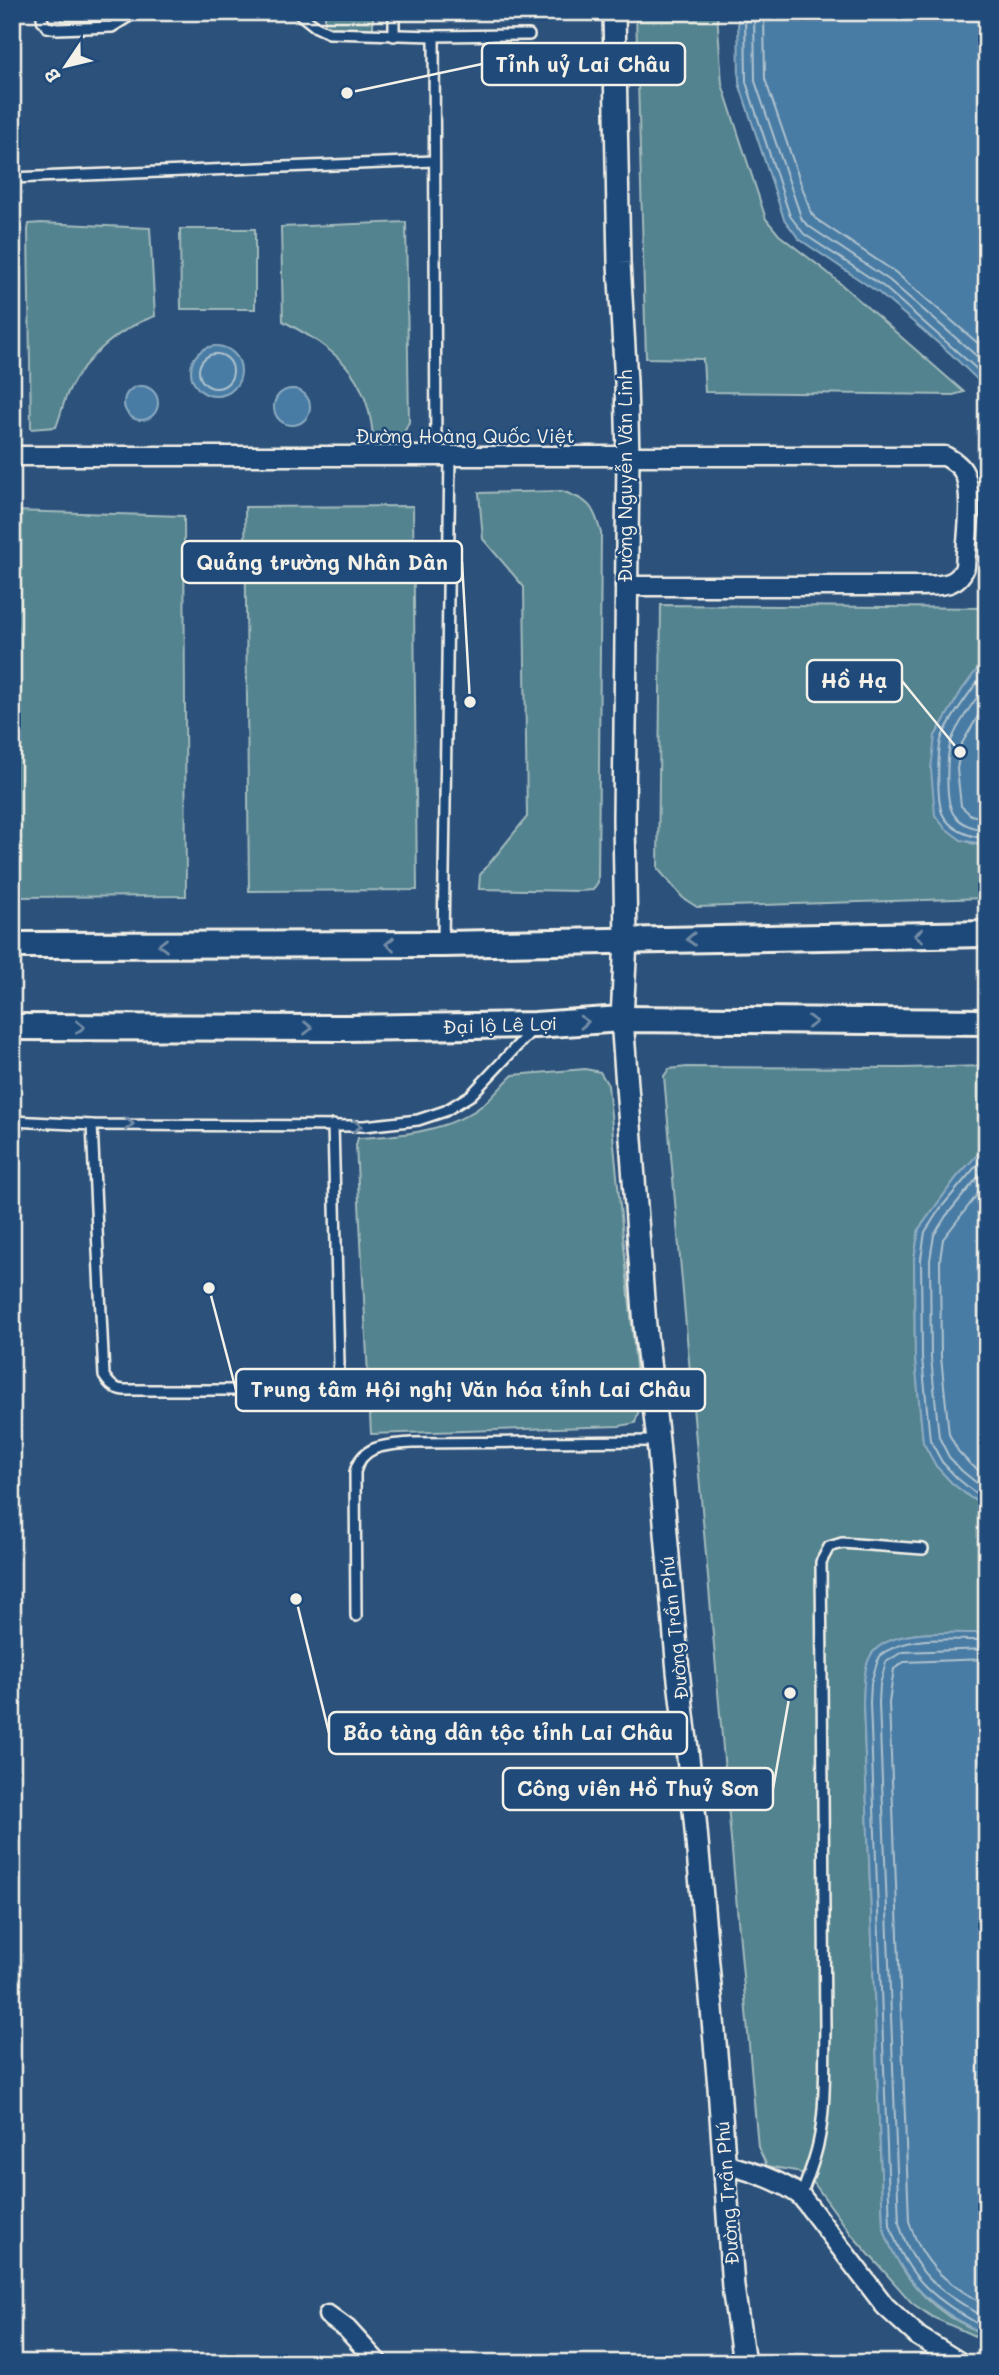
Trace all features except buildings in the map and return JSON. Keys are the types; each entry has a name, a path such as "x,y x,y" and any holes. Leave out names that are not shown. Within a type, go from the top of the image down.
{"main road":[{"path":"12,945 443,943 987,934"},
{"name":"Đại lộ Lê Lợi","path":"12,1027 346,1028 535,1025 622,1019 987,1022"}],"street":[{"name":"Đường Nguyễn Văn Linh","path":"614,12 619,263 628,457 625,586 626,940 622,1019"},
{"name":"Đường Hoàng Quốc Việt","path":"12,456 946,456 957,463 964,473 968,507 965,567 961,576 953,583 919,586 625,586"},
{"name":"Đường Trần Phú","path":"622,1019 645,1326 695,1819 733,2287 744,2363"},
{"path":"725,2164 767,2176 801,2196 885,2306 919,2337 961,2363"},
{"path":"328,2315 347,2329 378,2363"}],"lane":[{"path":"41,12 47,27 57,29 112,27 136,12"},
{"path":"297,12 316,27 329,33 394,36 529,35"},
{"path":"394,12 394,36"},
{"path":"434,36 434,161 443,457 443,943"},
{"path":"12,178 434,161"},
{"path":"12,1121 92,1125 364,1126 405,1122 458,1105 485,1082 535,1025"},
{"path":"92,1125 104,1376 110,1385 124,1390 317,1390 332,1384 339,1363 333,1125"},
{"path":"356,1616 355,1472 364,1453 388,1445 412,1443 658,1441"},
{"path":"801,2196 822,2126 824,2084 821,1562 829,1548 842,1543 923,1549"}],"green space":[{"path":"62,12 108,12 108,25 62,25"},
{"path":"325,12 373,12 373,35 325,33"},
{"path":"636,12 717,12 722,84 766,219 779,235 827,272 964,392 953,395 705,392 703,359 646,358"},
{"path":"406,222 409,422 403,435 373,436 364,395 346,365 319,342 283,321 281,227"},
{"path":"29,224 150,228 155,316 129,328 94,355 69,390 56,427 31,429 28,230"},
{"path":"180,229 255,229 255,309 181,309"},
{"path":"562,491 589,505 601,533 598,882 593,890 580,891 479,889 480,875 527,817 524,587 483,539 479,493"},
{"path":"413,506 417,890 249,891 245,507"},
{"path":"12,511 184,516 186,896 17,897"},
{"path":"661,605 987,608 987,656 962,690 935,736 935,815 957,837 971,843 987,845 987,898 697,907 683,898 658,869"},
{"path":"987,1066 987,1145 957,1177 919,1229 914,1259 915,1359 923,1442 936,1466 952,1483 971,1498 987,1503 987,1633 928,1633 885,1643 875,1650 868,1661 863,1703 883,2226 893,2252 916,2287 947,2315 982,2334 977,2337 932,2317 912,2303 852,2235 813,2182 796,2171 767,2166 758,2147 664,1076 669,1069 687,1067"},
{"path":"585,1069 600,1072 608,1085 640,1407 635,1423 620,1426 371,1434 356,1145 358,1138 425,1130 457,1120 485,1103 513,1075"}],"water":[{"path":"738,12 987,12 987,389 951,354 879,293 799,239 784,219 739,83"},
{"path":"216,346 233,354 241,371 233,388 216,396 199,388 191,371 199,354"},
{"path":"141,386 153,391 158,403 153,415 141,420 129,415 124,403 129,391"},
{"path":"292,389 304,395 310,407 304,419 292,425 280,419 274,407 280,395"},
{"path":"987,656 987,845 961,840 945,828 935,815 931,769 935,736 962,690"},
{"path":"987,1144 987,1503 971,1498 952,1483 936,1466 923,1442 915,1359 914,1259 919,1229 957,1177"},
{"path":"928,1633 987,1633 987,2336 951,2316 922,2293 900,2264 883,2226 863,1703 868,1661 875,1650 885,1643"}],"place":[{"name":"Tỉnh uỷ Lai Châu","path":"347,93"},
{"name":"Quảng trường Nhân Dân","path":"470,702"},
{"name":"Hồ Hạ","path":"960,752"},
{"name":"Trung tâm Hội nghị Văn hóa tỉnh Lai Châu","path":"209,1288"},
{"name":"Bảo tàng dân tộc tỉnh Lai Châu","path":"296,1599"},
{"name":"Công viên Hồ Thuỷ Sơn","path":"790,1693"}]}
